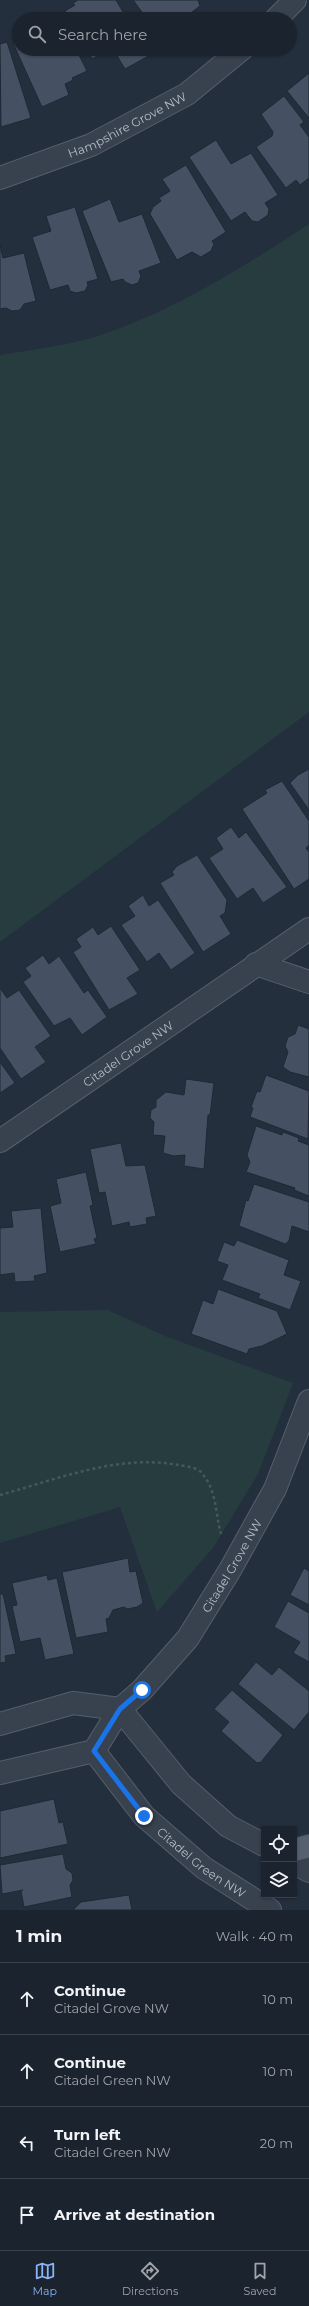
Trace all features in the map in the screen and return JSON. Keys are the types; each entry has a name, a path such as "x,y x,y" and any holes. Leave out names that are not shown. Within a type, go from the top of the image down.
{"main road":[{"path":"297,1849 309,1846"}],"street":[{"path":"283,12 295,0"},
{"name":"Hampshire Grove NW","path":"0,178 91,145 187,94 233,56"},
{"name":"Citadel Grove NW","path":"0,1141 309,928"},
{"path":"256,964 309,982"},
{"name":"Citadel Grove NW","path":"120,1709 142,1690 188,1638 230,1570 276,1488 309,1401"},
{"path":"0,1724 73,1703 120,1709 181,1784 228,1826 261,1844"},
{"path":"0,1773 94,1751 120,1709"},
{"name":"Citadel Green NW","path":"94,1751 144,1816 204,1868 270,1910"},
{"path":"297,1865 309,1871"}],"path":[{"path":"0,1495 114,1464 160,1462 200,1470 212,1488 230,1570"}],"green space":[{"path":"309,224 309,712 0,942 0,355 75,342 126,326 154,314 207,287 258,257"},
{"path":"108,1310 165,1336 293,1383 258,1474 213,1548 157,1612 120,1507 0,1543 0,1312"}],"building":[{"path":"78,0 116,0 123,12 66,12 75,5 73,3"},
{"path":"133,0 198,0 200,6 192,12 142,12"},
{"path":"7,42 31,118 1,127 0,44"},
{"path":"19,56 80,56 87,71 72,78 73,80 65,84 69,95 42,107"},
{"path":"90,56 97,56 92,59"},
{"path":"117,56 149,56 125,69"},
{"path":"309,73 309,118 287,91"},
{"path":"284,96 304,122 300,125 309,137 309,178 300,185 296,180 286,188 256,147 272,136 273,132 261,114"},
{"path":"216,140 231,164 251,153 278,195 265,203 269,209 268,215 258,222 252,221 245,212 231,221 189,157"},
{"path":"186,165 226,232 212,241 214,244 211,251 201,257 192,252 177,260 150,214 153,207 161,201 159,198 170,191 162,179"},
{"path":"110,199 119,222 142,214 161,263 139,271 141,276 138,283 132,285 125,282 123,279 111,282 82,211"},
{"path":"75,207 98,279 87,282 88,285 85,291 76,293 70,291 68,285 50,290 32,237 51,231 46,216"},
{"path":"0,245 3,258 24,253 36,301 24,304 20,310 12,311 6,308 0,309"},
{"path":"309,769 309,810 290,783 298,775"},
{"path":"282,781 309,821 309,845 306,848 309,852 309,879 294,889 242,809 267,793 265,790"},
{"path":"231,827 239,838 246,832 287,887 263,903 253,888 237,899 209,858 223,849 216,838"},
{"path":"197,855 227,900 225,913 220,916 231,934 203,952 160,883 174,875 172,872 177,866"},
{"path":"143,895 149,906 158,900 195,953 171,970 159,953 147,962 121,925 135,916 128,906"},
{"path":"111,926 140,970 127,978 138,994 109,1010 73,952 81,947 76,939 93,927 98,935"},
{"path":"43,955 49,964 59,956 84,993 88,990 107,1017 82,1035 70,1018 54,1026 23,982 31,976 25,968"},
{"path":"0,988 7,998 19,990 51,1036 35,1047 46,1062 21,1079 0,1048"},
{"path":"298,1025 309,1029 309,1077 290,1072 283,1067 288,1052 285,1046 288,1037 295,1034"},
{"path":"0,1062 15,1083 0,1093"},
{"path":"266,1075 309,1091 308,1139 250,1117 253,1108 251,1107 257,1091 260,1092"},
{"path":"186,1079 214,1083 210,1115 208,1115 204,1169 184,1166 185,1155 174,1156 163,1153 165,1136 153,1135 154,1122 150,1118 151,1110 156,1107 156,1100 166,1092 184,1095"},
{"path":"256,1126 282,1135 283,1132 299,1138 298,1141 309,1145 309,1196 294,1190 295,1188 246,1172 250,1162 247,1155"},
{"path":"121,1143 126,1166 145,1165 156,1216 146,1218 147,1224 130,1227 129,1222 112,1226 105,1192 99,1193 90,1149"},
{"path":"86,1172 93,1205 90,1206 97,1238 94,1239 96,1244 60,1252 50,1206 61,1203 56,1179"},
{"path":"254,1184 309,1202 309,1232 292,1226 289,1241 285,1244 239,1226 246,1200 248,1201"},
{"path":"41,1208 47,1273 34,1276 35,1281 15,1282 14,1273 0,1275 0,1228 13,1227 11,1211"},
{"path":"237,1240 289,1260 284,1275 301,1281 290,1310 258,1298 260,1294 222,1280 228,1265 217,1261 224,1242 234,1246"},
{"path":"218,1289 277,1311 287,1334 262,1346 249,1349 247,1354 191,1334 203,1300 213,1304"},
{"path":"128,1558 130,1572 136,1571 143,1603 137,1607 127,1609 124,1607 113,1610 109,1618 106,1619 108,1632 76,1638 62,1572"},
{"path":"304,1568 309,1571 309,1605 290,1595"},
{"path":"47,1575 48,1580 57,1578 74,1654 45,1660 40,1638 20,1642 12,1606 17,1605 12,1583"},
{"path":"0,1594 3,1594 16,1654 5,1656 6,1662 0,1663"},
{"path":"288,1601 309,1613 309,1662 293,1653 300,1642 274,1627"},
{"path":"256,1662 272,1675 279,1667 309,1691 309,1712 294,1730 238,1684"},
{"path":"232,1690 283,1735 261,1762 257,1763 221,1731 229,1722 214,1709"},
{"path":"54,1799 59,1823 63,1822 68,1844 0,1858 0,1811"},
{"path":"63,1854 66,1869 72,1873 73,1880 70,1885 72,1897 24,1907 21,1891 23,1890 2,1894 0,1865"},
{"path":"129,1895 132,1910 73,1910 81,1902"}],"route":[{"path":"142,1690 120,1709 94,1751 144,1816"}]}
